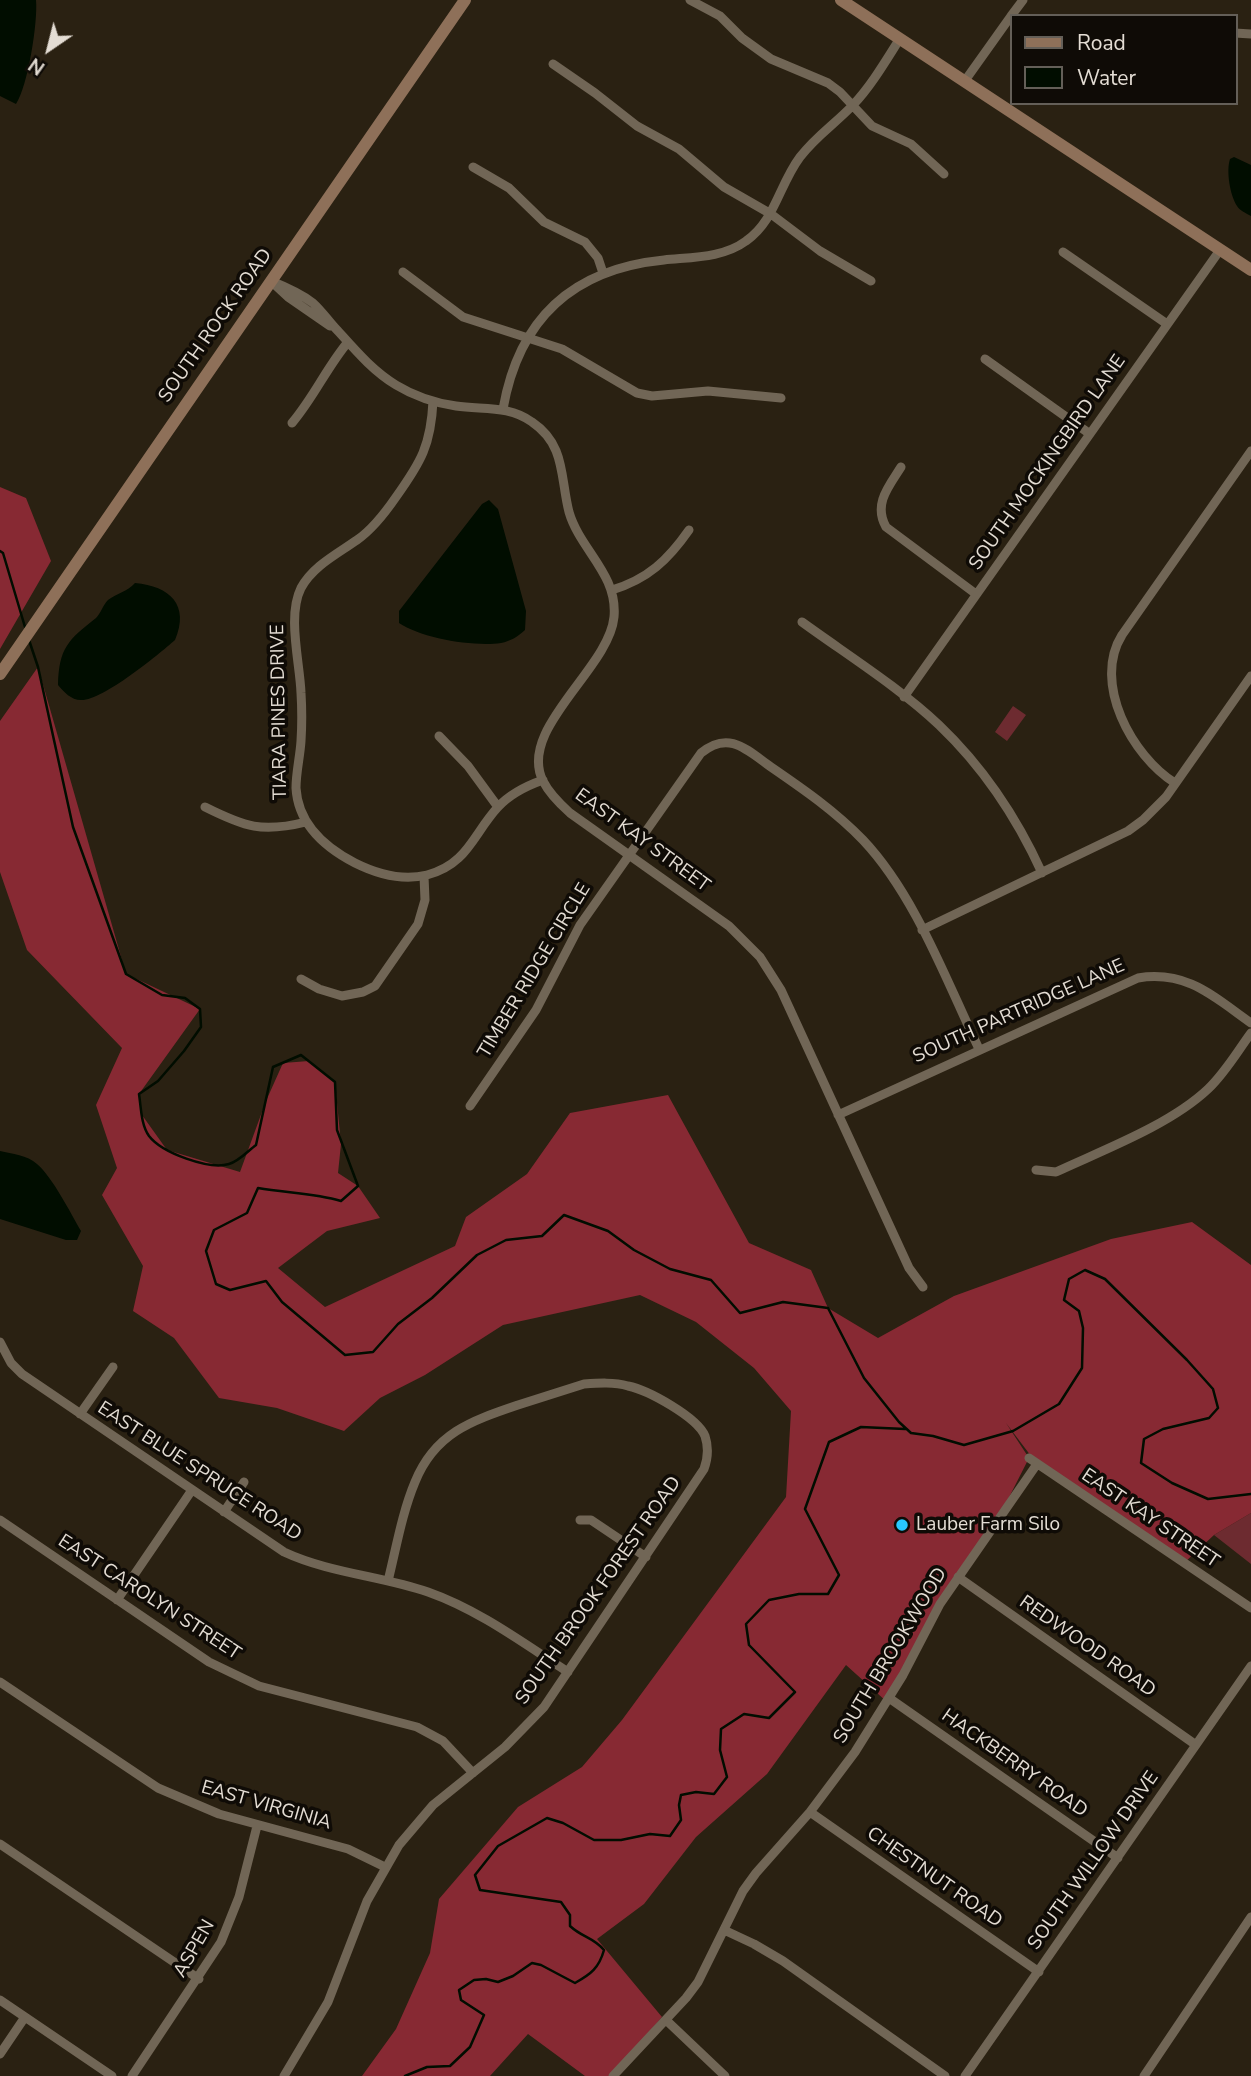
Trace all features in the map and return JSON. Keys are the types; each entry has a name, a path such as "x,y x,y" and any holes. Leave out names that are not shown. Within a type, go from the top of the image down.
{"main road":[{"name":"SOUTH ROCK ROAD","path":"0,674 464,0"},
{"path":"841,0 1251,270"}],"street":[{"path":"690,0 720,16 757,50 782,64 828,83 872,126 911,144 944,174"},
{"path":"964,82 1010,17"},
{"path":"503,409 512,370 527,337 538,320 584,282 603,273 641,262 717,254 731,250 755,234 771,214 797,160 823,130 866,91 899,40"},
{"path":"553,64 637,126 679,149 724,187 771,214 820,251 871,281"},
{"path":"474,167 509,188 544,222 585,242 598,258 603,273"},
{"name":"SOUTH MOCKINGBIRD LANE","path":"904,697 1220,250"},
{"path":"1063,252 1167,324"},
{"path":"403,272 463,317 562,349 637,393 652,396 708,391 781,398"},
{"path":"271,281 288,297 337,330 382,376 433,401 503,409 533,422 550,440 562,464 565,496 576,532 607,578 612,590 614,614 609,638 545,734 539,756 542,780"},
{"path":"292,423 348,341"},
{"path":"985,359 1090,434"},
{"name":"TIARA PINES DRIVE","path":"433,401 429,436 418,468 383,515 358,539 321,565 302,588 298,599 295,620 301,693 301,741 296,788 300,810 306,822 333,851 364,868 396,876 424,876 441,870 463,855 498,807 515,793 542,780"},
{"path":"1175,783 1154,767 1137,746 1113,694 1111,660 1122,635 1251,451"},
{"path":"901,467 882,499 881,515 886,527 976,594"},
{"path":"612,590 651,573 669,556 689,530"},
{"path":"802,622 940,726 979,770 1015,821 1042,873"},
{"path":"979,1049 922,930 1128,831 1155,809 1251,676"},
{"path":"439,736 468,766 498,807"},
{"name":"TIMBER RIDGE CIRCLE","path":"470,1106 536,1010 580,925 701,753 717,743 742,746 818,799 845,822 893,878 922,930"},
{"name":"EAST KAY STREET","path":"542,780 557,801 570,813 717,916 760,957 781,990 909,1268 923,1287"},
{"path":"205,807 242,825 282,827 306,822"},
{"path":"301,979 319,989 342,996 363,992 375,986 418,924 425,900 424,876"},
{"name":"SOUTH PARTRIDGE LANE","path":"838,1115 1126,982 1151,975 1172,976 1193,983 1251,1023"},
{"path":"1037,1171 1056,1172 1180,1111 1209,1088 1251,1033"},
{"name":"EAST BLUE SPRUCE ROAD","path":"0,1342 11,1363 22,1374 294,1556 430,1592 492,1622 568,1672"},
{"path":"80,1414 113,1367"},
{"name":"SOUTH BROOK FOREST ROAD","path":"284,2076 328,2002 367,1901 385,1867 414,1825 433,1805 505,1747 536,1716 704,1469 708,1448 702,1432 694,1422 650,1393 620,1384 584,1384 476,1419 453,1432 422,1467 414,1484 388,1581"},
{"name":"EAST KAY STREET","path":"1033,1461 1251,1608"},
{"name":"SOUTH BROOKWOOD","path":"613,2076 698,1982 737,1902 756,1873 810,1812 854,1754 916,1652 940,1604 1033,1461"},
{"path":"224,1511 244,1482"},
{"path":"117,1600 192,1490"},
{"name":"EAST CAROLYN STREET","path":"0,1520 197,1656 259,1686 408,1724 431,1734 452,1749 473,1773"},
{"path":"580,1520 592,1520 646,1557"},
{"name":"REDWOOD ROAD","path":"958,1577 1196,1745"},
{"name":"SOUTH WILLOW DRIVE","path":"965,2076 1251,1666"},
{"name":"EAST VIRGINIA","path":"0,1682 158,1788 219,1814 338,1845 385,1867"},
{"name":"HACKBERRY ROAD","path":"889,1698 1118,1858"},
{"name":"CHESTNUT ROAD","path":"810,1812 1039,1972"},
{"name":"ASPEN","path":"132,2076 199,1979 232,1920 257,1825"},
{"path":"0,1844 199,1979"},
{"path":"1144,2076 1251,1917"},
{"path":"724,1930 787,1963 945,2076"},
{"path":"0,2000 112,2076"},
{"path":"0,2054 25,2017"},
{"path":"666,2020 725,2076"}],"shaded area":[{"path":"0,487 26,498 51,561 0,649"},
{"path":"38,667 126,974 200,1009 139,1094 142,1115 167,1150 240,1172 283,1063 309,1061 335,1082 341,1144 338,1173 358,1186 380,1218 327,1231 278,1268 325,1307 455,1246 466,1217 527,1174 570,1113 668,1095 749,1243 811,1270 828,1308 878,1338 954,1296 1111,1239 1192,1222 1251,1265 1251,1513 1214,1535 1184,1563 1037,1464 1006,1423 1029,1458 996,1523 928,1625 887,1702 846,1665 767,1774 696,1837 644,1904 597,1939 662,2017 612,2076 585,2076 528,2034 490,2076 362,2076 396,2029 430,1953 439,1899 518,1807 582,1767 622,1720 786,1497 791,1411 754,1368 696,1322 640,1295 503,1325 425,1375 380,1398 344,1431 277,1408 219,1398 174,1338 133,1311 143,1266 102,1195 117,1168 96,1105 122,1048 27,950 0,872 0,721"},
{"path":"1013,706 1026,715 1007,741 995,732"},
{"path":"1251,1513 1251,1564 1214,1535"}],"water":[{"path":"0,0 36,0 31,54 16,104 0,96"},
{"path":"1234,157 1251,165 1251,216 1238,208 1232,196 1228,170 1230,159"},
{"path":"489,500 498,509 526,611 525,630 505,642 476,644 434,637 399,623 399,611 482,504"},
{"path":"135,583 158,588 174,600 180,617 175,640 130,676 102,693 81,700 71,697 58,685 63,653 72,639 96,618 108,600"},
{"path":"0,1151 29,1159 43,1170 81,1231 77,1240 66,1240 0,1219"}],"waterway":[{"path":"0,551 3,553 25,627"},
{"path":"29,640 38,667 73,827 126,974 162,995 185,998 200,1009 201,1027 184,1051 158,1081 139,1094 146,1132 155,1142 186,1159 210,1165 229,1164 256,1145 273,1067 301,1055 335,1082 337,1130 358,1186 341,1201 258,1188 247,1213 214,1230 206,1251 216,1284 230,1290 266,1281 282,1302 345,1355 373,1352 398,1324 432,1298 477,1255 506,1240 542,1236 564,1215 608,1231 634,1250 670,1269 711,1280 740,1313 783,1302 828,1308 864,1378 899,1422 911,1433 964,1445 1013,1431 1059,1404 1082,1368 1083,1328 1079,1311 1064,1300 1069,1279 1085,1270 1105,1279 1213,1389 1218,1408 1209,1418 1163,1429 1144,1439 1141,1463 1172,1483 1208,1499 1251,1494"},
{"path":"405,2076 427,2067 450,2066 470,2047 484,2015 461,2000 459,1990 474,1980 498,1982 532,1963 575,1983 597,1966 604,1950 570,1926 570,1915 561,1902 480,1890 475,1875 498,1846 547,1818 563,1823 594,1840 621,1840 650,1834 670,1836 681,1820 681,1795 696,1792 714,1794 727,1777 720,1750 721,1729 744,1714 769,1718 795,1692 749,1645 746,1624 769,1600 799,1594 828,1594 839,1575 805,1509 829,1442 861,1427 905,1429"}],"place":[{"name":"Lauber Farm Silo","path":"902,1525"}]}
